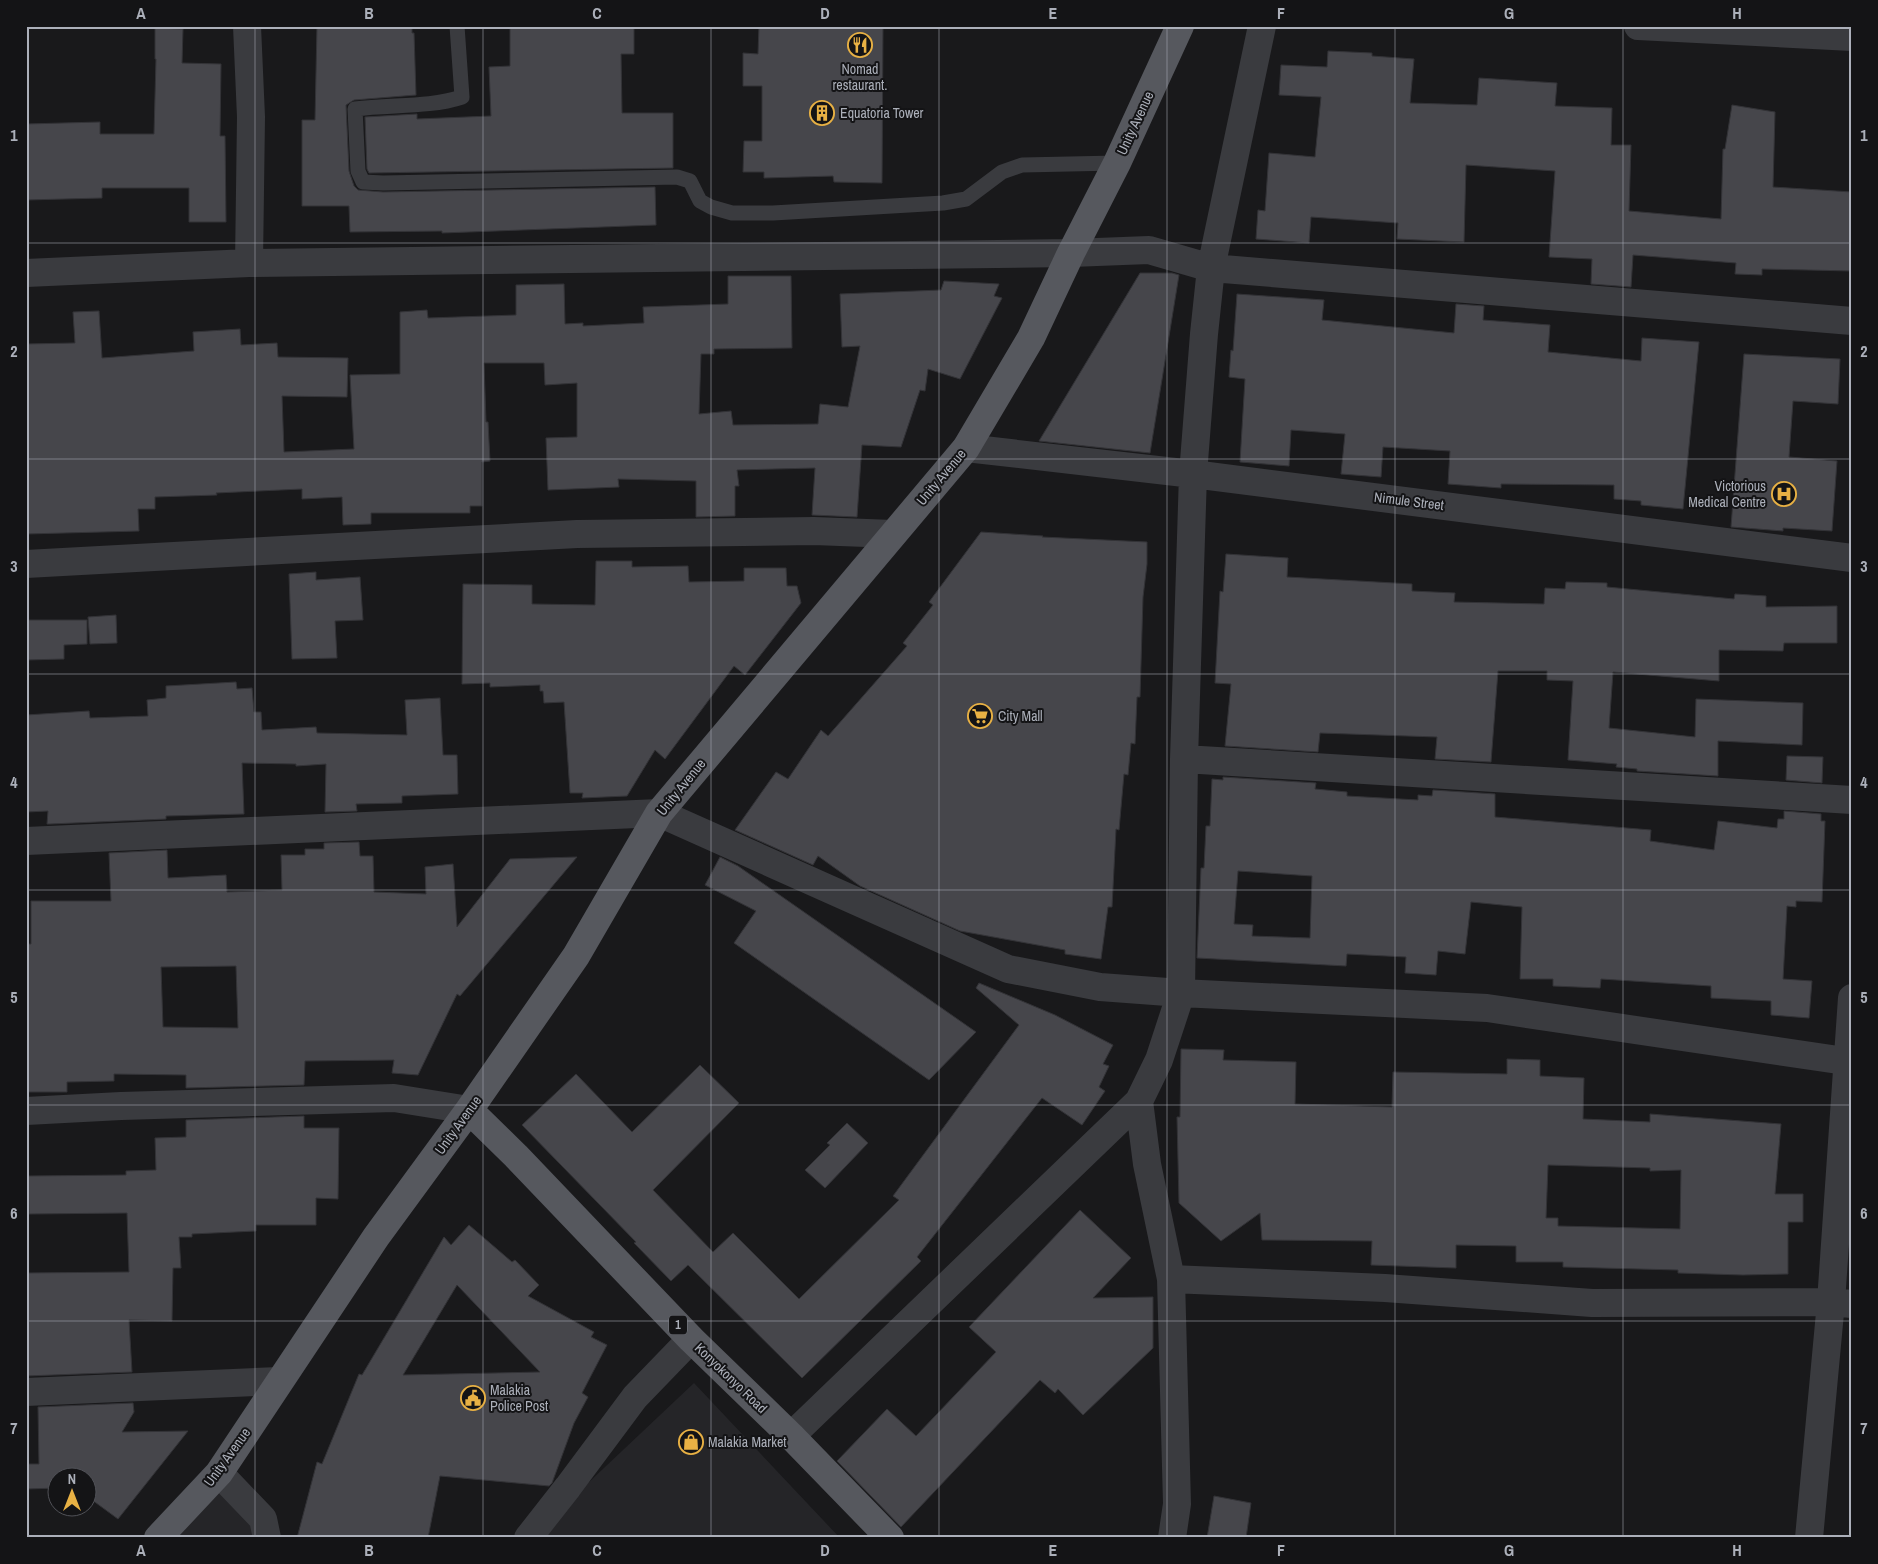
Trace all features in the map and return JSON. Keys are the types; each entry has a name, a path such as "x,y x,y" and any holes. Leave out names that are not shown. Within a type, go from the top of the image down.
{"main road":[{"name":"Unity Avenue","path":"158,1538 219,1473 278,1381 376,1237 469,1110 576,956 659,813 966,448 1032,338 1071,253 1117,163 1180,26"},
{"name":"Konyokonyo Road","path":"469,1110 516,1156 691,1339 791,1436 890,1538"}],"street":[{"path":"247,26 251,116 249,263"},
{"path":"791,1436 1139,1101 1159,1060 1181,994 1184,759 1193,474 1211,268 1262,26"},
{"path":"1638,26 1852,37"},
{"path":"26,273 249,263 1071,253 1149,250 1211,268 1852,321"},
{"name":"Nimule Street","path":"966,448 1193,474 1852,558"},
{"path":"26,564 577,534 814,531 893,534"},
{"path":"1184,759 1852,800"},
{"path":"26,841 659,813 1008,969 1100,987 1181,994 1487,1008 1849,1062"},
{"path":"1809,1538 1841,1303 1852,998"},
{"path":"26,1111 121,1106 394,1098 469,1110"},
{"path":"1139,1101 1147,1164 1172,1279 1177,1504 1172,1538"},
{"path":"1172,1279 1385,1288 1592,1303 1841,1303"},
{"path":"528,1538 635,1397 691,1339"},
{"path":"26,1392 278,1381"},
{"path":"219,1473 263,1519 267,1538"}],"lane":[{"path":"457,26 462,97 446,102 355,109 358,171 363,182 677,177 690,180 700,202 711,207 732,213 773,212 943,203 966,199 1002,172 1022,165 1117,163"}],"shaded area":[{"name":"Malakia Market","path":"694,1383 840,1538 532,1538 569,1501"},
{"path":"224,1482 277,1538 177,1538"}],"building":[{"path":"317,26 412,26 412,33 414,33 416,95 354,100 346,105 349,171 354,186 358,190 383,192 655,187 656,225 442,233 442,231 350,232 349,206 302,206 302,120 315,120"},
{"path":"510,26 634,26 634,54 621,54 622,113 673,113 673,168 369,173 367,169 365,117 417,114 417,119 491,116 489,67 510,66"},
{"name":"Equatoria Tower","path":"759,26 883,26 882,183 834,182 833,176 764,178 764,172 743,172 744,141 762,141 762,86 743,86 743,53 758,54"},
{"path":"155,28 183,29 182,63 221,64 220,136 225,136 226,222 189,222 189,188 102,188 102,198 26,200 26,124 100,122 100,134 154,134"},
{"path":"1328,51 1372,53 1372,56 1414,59 1410,103 1477,105 1479,78 1557,83 1555,106 1612,108 1611,145 1631,145 1629,211 1721,219 1723,149 1725,149 1732,105 1775,112 1773,187 1852,192 1852,271 1762,269 1762,275 1735,274 1736,263 1633,255 1631,287 1591,284 1592,259 1549,257 1555,171 1466,165 1464,242 1397,239 1398,223 1311,217 1309,243 1256,239 1258,210 1265,211 1269,153 1315,157 1321,97 1279,95 1281,65 1327,67"},
{"path":"1140,273 1172,273 1179,275 1150,453 1039,441"},
{"path":"728,276 791,276 792,348 714,349 714,354 701,354 699,414 731,411 733,425 818,424 820,404 848,407 860,346 842,347 840,294 941,290 944,281 999,284 994,296 1002,298 960,379 928,369 925,391 920,390 901,447 862,445 857,517 812,515 815,468 737,470 739,486 735,486 735,516 696,517 696,481 618,479 619,487 548,490 546,438 577,437 577,383 545,385 544,363 484,363 486,422 488,422 490,461 482,462 482,506 470,506 470,513 371,513 371,524 343,525 342,497 302,499 302,489 216,493 217,495 155,497 155,509 138,509 139,531 26,534 26,344 75,343 73,312 99,311 102,358 194,351 193,332 240,329 241,345 277,343 278,357 348,358 347,397 282,396 284,452 354,449 350,375 400,374 400,312 427,310 428,318 516,315 516,285 564,284 565,324 583,323 583,326 644,323 643,307 728,304"},
{"path":"1237,294 1324,300 1322,320 1454,333 1456,304 1484,306 1483,320 1550,325 1548,352 1641,361 1642,338 1699,342 1683,509 1641,505 1641,501 1614,499 1614,485 1501,484 1501,488 1448,484 1450,451 1383,447 1381,477 1341,474 1345,434 1291,430 1289,466 1240,462 1245,379 1229,377"},
{"path":"1744,354 1840,359 1838,404 1793,401 1789,457 1837,461 1832,531 1783,528 1783,531 1731,527"},
{"path":"981,532 1147,542 1147,564 1143,597 1140,697 1137,697 1135,744 1131,743 1128,775 1124,774 1119,830 1116,829 1112,907 1108,907 1101,959 1065,954 1065,950 960,931 860,886 818,856 813,865 735,830 776,772 788,779 821,730 828,736 907,646 903,643 933,605 929,602"},
{"path":"1226,554 1288,558 1287,577 1412,584 1412,591 1455,593 1454,602 1544,604 1545,588 1565,589 1566,582 1607,583 1607,587 1734,599 1735,594 1766,596 1766,607 1837,606 1837,643 1784,643 1783,651 1719,650 1719,681 1613,672 1609,728 1695,737 1696,699 1803,703 1802,745 1718,741 1718,776 1637,771 1637,769 1616,767 1617,764 1568,760 1573,681 1547,680 1547,671 1498,671 1491,762 1435,759 1437,737 1320,733 1318,752 1225,746 1231,684 1215,683 1220,591 1223,592"},
{"path":"596,561 632,561 632,567 688,566 689,582 744,581 744,568 786,568 787,586 797,586 801,603 745,675 734,666 665,759 655,750 627,796 582,798 583,793 570,793 564,702 544,703 543,691 540,691 540,685 490,687 490,683 462,684 463,584 532,585 532,604 595,605"},
{"path":"316,572 316,580 360,577 363,620 335,621 337,658 292,659 289,574"},
{"path":"116,615 117,643 90,644 88,617"},
{"path":"26,620 87,620 87,644 64,645 64,659 26,660"},
{"path":"236,682 237,689 252,688 254,712 261,712 262,730 316,727 317,733 407,735 405,700 440,698 443,755 457,755 458,794 402,796 402,803 356,804 357,811 325,812 326,764 296,766 296,764 242,763 244,814 166,816 166,819 47,824 48,811 26,812 26,715 89,711 90,718 148,716 147,700 166,698 166,686"},
{"path":"1787,756 1823,757 1822,783 1786,780"},
{"path":"1223,777 1316,783 1315,789 1347,792 1347,796 1418,800 1418,795 1432,796 1433,790 1495,794 1495,817 1651,830 1650,841 1714,850 1718,821 1777,828 1778,819 1784,819 1784,811 1821,814 1821,821 1825,821 1822,902 1796,901 1796,907 1787,906 1783,979 1812,981 1809,1018 1771,1015 1771,1001 1711,998 1711,986 1601,979 1600,988 1553,986 1553,979 1520,979 1522,907 1471,902 1465,954 1438,951 1436,975 1405,973 1406,957 1347,954 1346,966 1197,958 1201,868 1204,868 1206,826 1210,826 1212,779 1223,780","holes":["1238,871 1312,876 1310,938 1252,936 1253,925 1234,924"]},
{"path":"359,842 360,856 373,856 374,892 426,894 425,867 453,864 457,927 510,859 577,857 460,996 457,994 418,1075 392,1073 394,1060 305,1061 304,1085 186,1088 186,1075 114,1074 114,1081 67,1082 67,1092 26,1092 26,944 31,944 31,901 111,901 109,853 167,850 168,878 226,875 227,892 282,890 281,855 305,855 305,849 324,849 324,843","holes":["236,966 238,1028 163,1027 161,967"]},
{"path":"720,857 738,866 976,1032 929,1080 734,943 756,911 705,885"},
{"path":"979,983 1055,1015 1113,1045 1103,1064 1109,1066 1099,1087 1105,1091 1082,1125 1042,1098 917,1257 921,1261 802,1378 688,1265 671,1281 634,1243 636,1242 522,1125 576,1074 632,1132 700,1065 739,1103 653,1190 713,1252 733,1233 799,1299 899,1200 893,1196 1019,1025 976,988"},
{"path":"1181,1049 1224,1050 1223,1060 1296,1062 1295,1104 1392,1107 1393,1072 1507,1074 1507,1059 1540,1060 1540,1076 1584,1078 1583,1119 1650,1122 1650,1114 1781,1124 1775,1194 1803,1194 1803,1222 1788,1222 1788,1274 1678,1273 1678,1270 1563,1267 1563,1262 1516,1262 1516,1246 1456,1245 1456,1268 1371,1265 1372,1241 1262,1240 1260,1213 1221,1241 1179,1203 1177,1117 1180,1117","holes":["1548,1165 1650,1168 1650,1171 1681,1170 1680,1229 1558,1226 1558,1218 1546,1218"]},
{"path":"304,1116 304,1128 339,1128 338,1199 316,1198 316,1225 256,1225 256,1231 192,1234 192,1237 179,1237 181,1268 173,1268 172,1321 129,1320 132,1372 26,1376 26,1273 129,1272 127,1213 29,1214 28,1176 126,1175 126,1171 156,1170 155,1138 186,1137 186,1120"},
{"path":"847,1123 868,1143 825,1188 805,1170 830,1145 827,1143"},
{"path":"1080,1210 1131,1258 1093,1298 1153,1297 1153,1348 1083,1415 1058,1389 1055,1393 1040,1380 901,1527 837,1461 887,1409 916,1436 996,1352 969,1327"},
{"path":"469,1225 512,1262 515,1260 539,1285 528,1296 594,1332 591,1337 607,1345 582,1393 588,1397 574,1423 552,1483 549,1486 440,1476 428,1538 297,1538 317,1462 322,1464 359,1374 362,1375 444,1237 451,1245","holes":["457,1285 540,1372 403,1375"]},
{"path":"133,1403 134,1412 122,1432 188,1431 118,1519 98,1504 98,1466 48,1466 48,1488 26,1489 26,1464 39,1464 38,1407"},
{"path":"1214,1496 1251,1503 1246,1538 1207,1538"}],"place":[{"name":"Nomad restaurant.","path":"860,45"},
{"name":"Equatoria Tower","path":"822,113"},
{"name":"Victorious Medical Centre","path":"1784,494"},
{"name":"City Mall","path":"980,716"},
{"name":"Malakia Police Post","path":"473,1398"},
{"name":"Malakia Market","path":"691,1442"}]}
